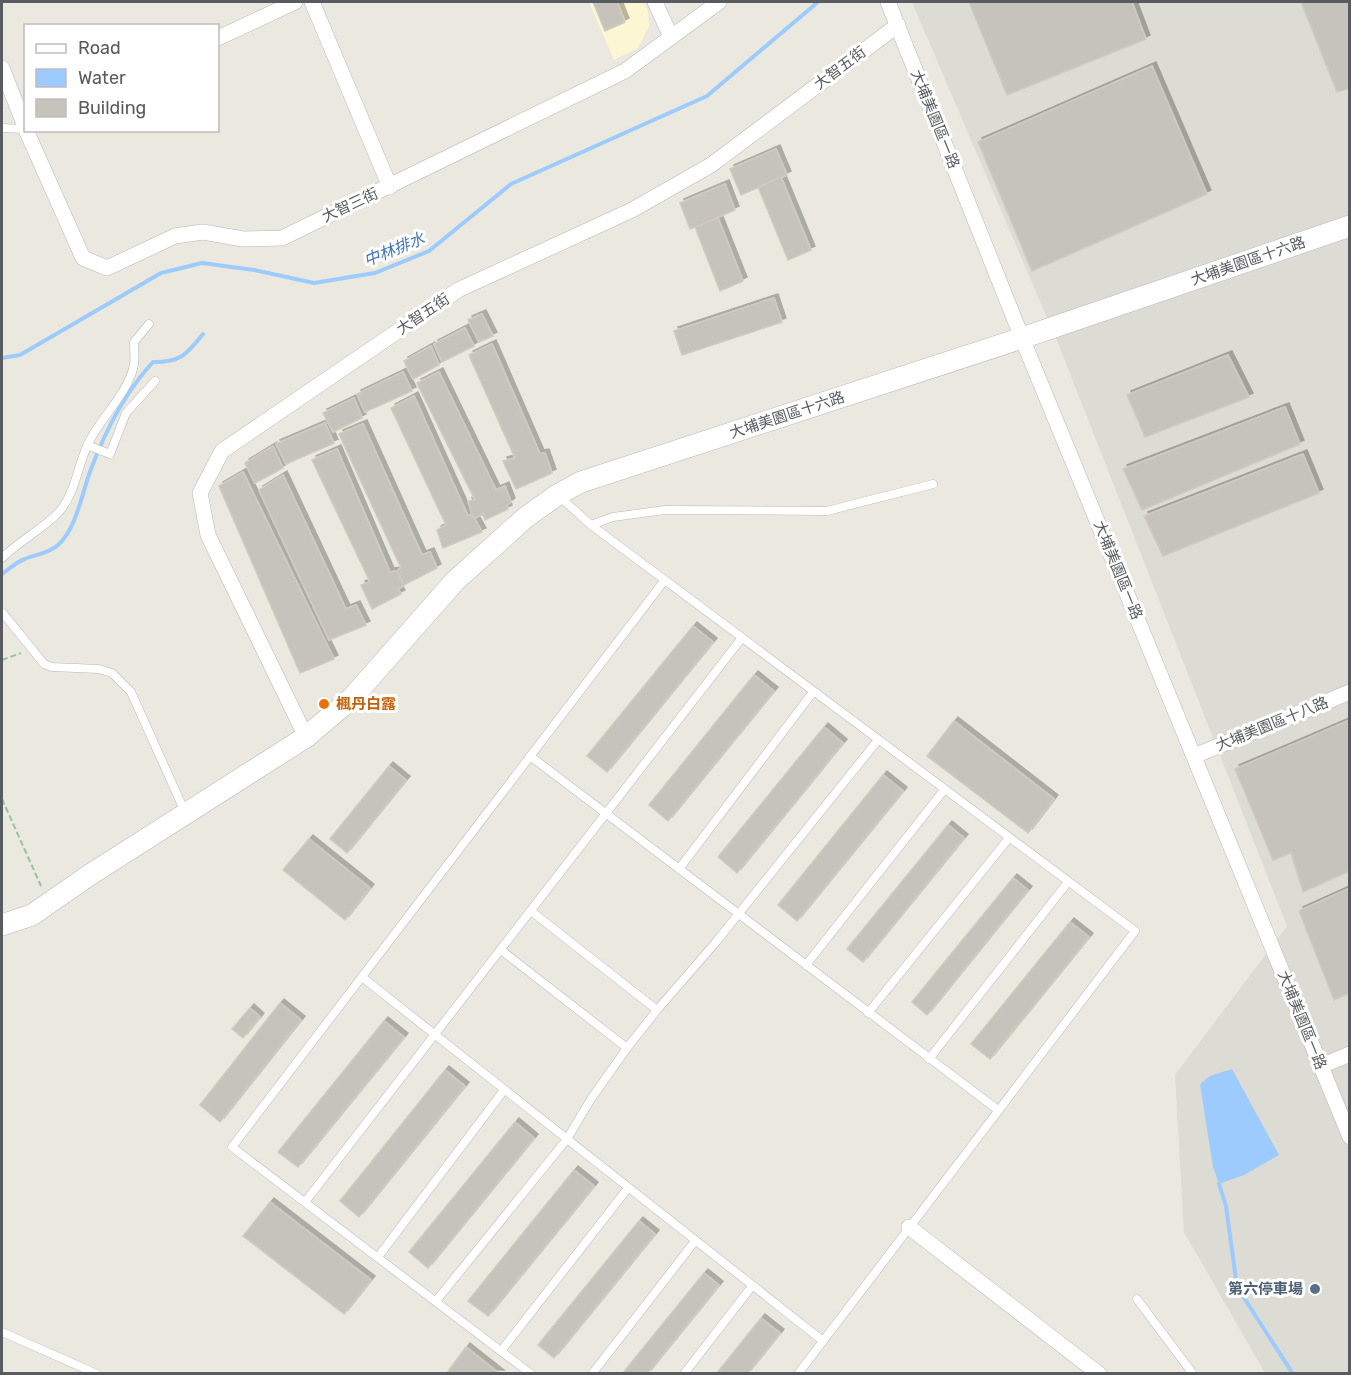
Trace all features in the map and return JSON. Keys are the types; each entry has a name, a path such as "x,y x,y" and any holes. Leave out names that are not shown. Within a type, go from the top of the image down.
{"street":[{"path":"219,38 296,2"},
{"path":"312,2 390,186"},
{"path":"655,2 671,37"},
{"name":"大智三街","path":"27,132 83,258 107,268 175,236 203,232 243,239 282,238 625,71 719,2"},
{"name":"大埔美園區一路","path":"888,2 1022,338 1350,1137"},
{"name":"大智五街","path":"306,737 208,535 200,493 222,451 458,290 632,210 711,165 898,25"},
{"name":"大智三街","path":"2,68 24,125"},
{"name":"大埔美園區十六路","path":"2,925 32,915 306,737 352,698 455,581 525,518 557,495 581,482 1022,338 1350,226"},
{"name":"大埔美園區十八路","path":"1194,756 1350,692"},
{"path":"1321,1066 1350,1054"},
{"path":"909,1227 1099,1374"}],"lane":[{"path":"2,128 24,130"},
{"path":"2,558 17,543 59,511 75,486 87,445 126,383 134,365 134,342 149,324"},
{"path":"87,445 110,454 126,413 155,381"},
{"path":"591,525 613,517 665,510 827,511 933,484"},
{"path":"557,495 591,525 664,581 1135,931 798,1374"},
{"path":"531,1374 232,1147 664,581"},
{"path":"2,612 44,664 52,667 99,669 112,673 130,692 185,814"},
{"path":"305,1202 741,639"},
{"path":"679,869 813,692"},
{"path":"436,1301 567,1139 591,1099 627,1048 716,942 878,740"},
{"path":"530,756 998,1110"},
{"path":"806,965 944,790"},
{"path":"868,1013 1010,838"},
{"path":"929,1059 1068,882"},
{"path":"531,911 657,1010"},
{"path":"501,950 627,1048"},
{"path":"362,977 823,1341"},
{"path":"378,1257 504,1090"},
{"path":"501,1351 628,1188"},
{"path":"592,1374 695,1241"},
{"path":"684,1374 752,1286"},
{"path":"1137,1299 1192,1374"},
{"path":"2,1332 97,1374"}],"path":[{"path":"2,660 16,656 30,646"},
{"path":"2,799 48,903"}],"shaded area":[{"path":"589,2 644,2 648,11 649,25 638,48 614,60"},
{"path":"912,2 1349,2 1349,1373 1265,1373 1184,1232 1175,1075 1287,926 1060,348"}],"water":[{"path":"1232,1069 1279,1155 1244,1175 1219,1184 1213,1167 1200,1084 1210,1076"}],"building":[{"path":"593,2 617,2 625,22 605,31"},
{"path":"969,2 1132,2 1146,39 1007,95"},
{"path":"1301,2 1350,2 1350,88 1337,92"},
{"path":"1152,66 1207,194 1032,271 978,142"},
{"path":"776,149 787,175 741,195 730,169"},
{"path":"781,177 811,250 788,260 758,187"},
{"path":"725,184 735,210 690,229 680,203"},
{"path":"718,218 743,281 720,291 695,227"},
{"path":"774,298 782,322 682,355 674,331"},
{"path":"482,314 493,336 479,342 468,320"},
{"path":"465,328 474,346 442,362 434,344"},
{"path":"492,344 540,454 545,453 552,473 516,489 503,461 515,458 469,355"},
{"path":"431,346 439,365 413,379 404,361"},
{"path":"1228,355 1249,397 1145,437 1127,395"},
{"path":"403,372 412,391 365,412 357,394"},
{"path":"439,372 496,490 505,486 511,502 507,505 508,509 485,520 483,514 475,518 472,514 468,501 475,500 417,383"},
{"path":"414,396 468,516 472,514 482,532 443,548 437,530 446,525 391,408"},
{"path":"354,398 362,418 333,432 323,413"},
{"path":"1285,407 1300,444 1142,510 1123,469"},
{"path":"325,423 334,443 286,464 276,444"},
{"path":"363,424 422,555 430,552 437,568 404,585 397,571 401,568 339,434"},
{"path":"273,446 283,468 255,483 245,463"},
{"path":"337,449 390,572 397,571 404,585 398,589 401,594 372,609 361,585 370,582 312,460"},
{"path":"1303,454 1319,493 1163,556 1144,516"},
{"path":"243,472 334,659 300,673 219,486"},
{"path":"283,475 346,609 356,605 366,625 329,640 259,490"},
{"path":"693,626 713,642 607,772 587,756"},
{"path":"754,675 774,691 668,821 649,805"},
{"path":"1350,720 1350,871 1303,892 1291,853 1273,860 1235,769"},
{"path":"954,721 1054,799 1028,833 927,756"},
{"path":"824,727 843,743 737,873 718,857"},
{"path":"389,766 406,780 347,853 330,839"},
{"path":"883,775 903,791 797,921 778,905"},
{"path":"948,825 964,838 863,962 847,949"},
{"path":"309,839 370,888 345,920 283,870"},
{"path":"1013,878 1028,890 927,1015 912,1002"},
{"path":"1350,888 1350,993 1334,1000 1299,911"},
{"path":"1070,922 1089,937 990,1059 971,1044"},
{"path":"280,1003 301,1020 220,1122 200,1105"},
{"path":"250,1008 260,1017 243,1038 232,1029"},
{"path":"384,1021 404,1037 298,1167 278,1152"},
{"path":"445,1070 465,1086 359,1217 340,1201"},
{"path":"515,1122 534,1138 428,1268 409,1252"},
{"path":"574,1170 594,1186 488,1316 468,1301"},
{"path":"270,1202 371,1280 344,1314 243,1236"},
{"path":"639,1221 655,1234 554,1358 538,1345"},
{"path":"704,1273 719,1285 647,1374 622,1374"},
{"path":"761,1318 780,1333 747,1374 716,1374"},
{"path":"466,1347 500,1374 446,1374"}],"waterway":[{"name":"中林排水","path":"2,358 20,355 161,273 202,263 254,270 314,283 375,273 429,251 511,184 707,96 818,2"},
{"path":"2,574 22,560 54,548 65,538 74,520 103,441 117,412 134,386 153,362 177,359 203,334"},
{"path":"1219,1184 1226,1206 1237,1287 1293,1374"}],"place":[{"name":"楓丹白露","path":"324,704"},
{"name":"第六停車場","path":"1315,1289"}]}
